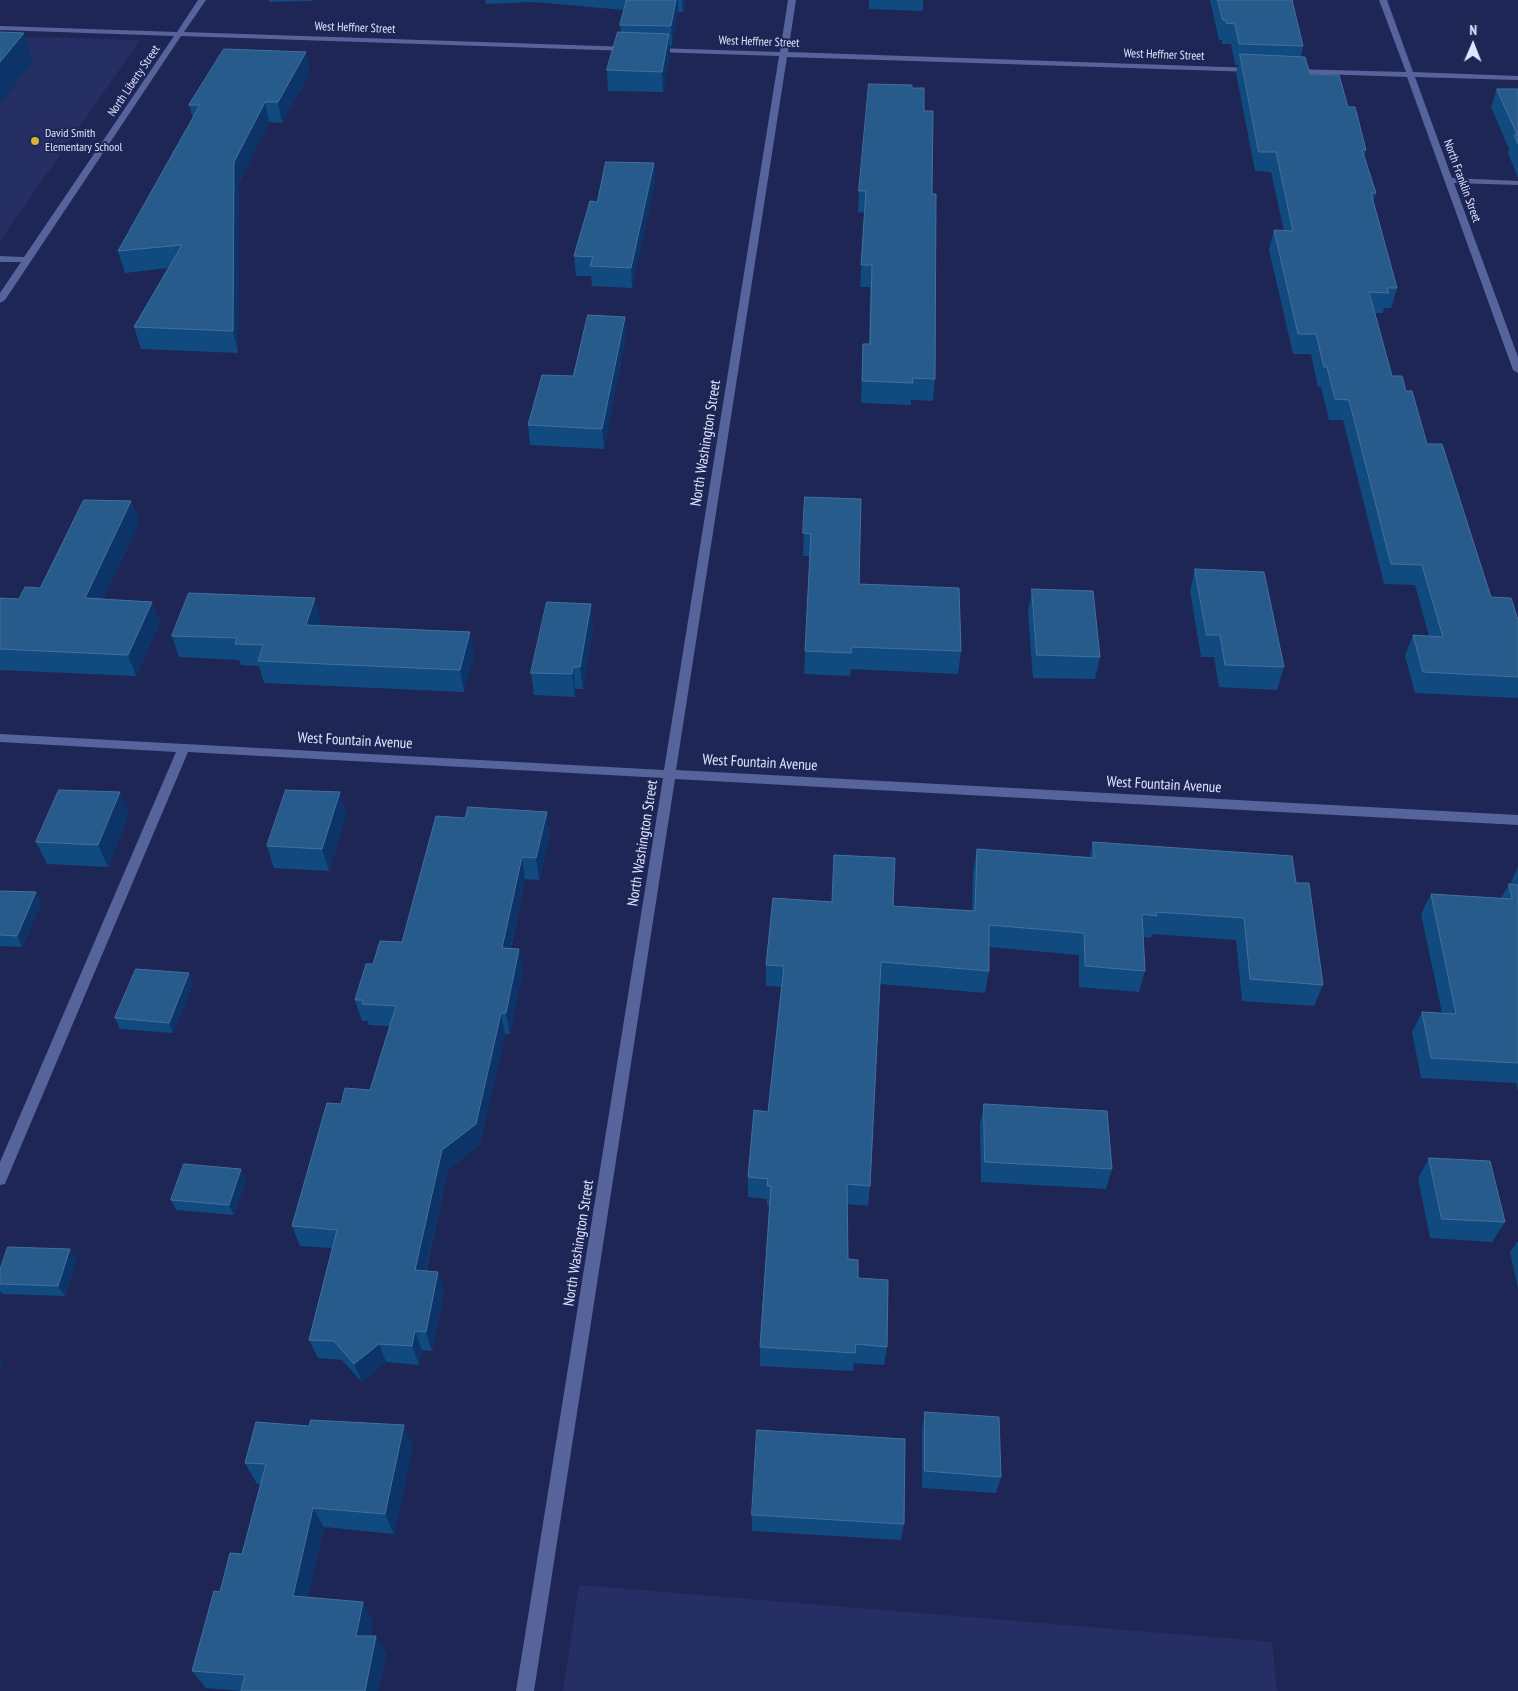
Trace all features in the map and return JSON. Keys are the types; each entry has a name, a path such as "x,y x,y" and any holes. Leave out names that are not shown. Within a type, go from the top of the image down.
{"street":[{"name":"North Liberty Street","path":"0,300 202,0"},
{"name":"North Washington Street","path":"525,1691 792,0"},
{"name":"North Franklin Street","path":"1382,0 1518,370"},
{"name":"West Heffner Street","path":"0,28 635,49"},
{"name":"West Heffner Street","path":"645,49 1261,70"},
{"path":"1281,70 1518,78"},
{"path":"1448,180 1518,183"},
{"path":"0,259 27,260"},
{"name":"West Fountain Avenue","path":"0,738 1518,820"},
{"path":"0,1179 184,748"}],"shaded area":[{"name":"David Smith Elementary School","path":"0,36 140,40 0,241"},
{"path":"579,1585 1272,1642 1277,1691 563,1691"}],"building":[{"path":"627,0 676,0 671,26 620,25"},
{"path":"1218,0 1292,0 1303,46 1239,44 1235,24 1226,23 1226,20 1223,20"},
{"path":"0,32 24,33 0,62"},
{"path":"618,32 669,34 662,72 607,70"},
{"path":"224,49 306,52 278,102 265,102 234,162 233,331 134,327 182,245 118,251 200,105 189,105"},
{"path":"1240,54 1305,57 1310,74 1339,75 1348,107 1355,107 1366,150 1362,150 1376,193 1371,193 1397,288 1387,288 1389,293 1369,292 1392,376 1402,376 1406,391 1412,391 1427,444 1442,444 1491,597 1511,598 1518,620 1518,677 1423,672 1413,635 1443,637 1422,565 1391,564 1349,400 1335,399 1327,367 1324,367 1316,334 1298,334 1274,230 1293,231 1276,152 1259,152"},
{"path":"869,84 912,85 912,88 924,88 924,111 933,111 932,194 936,194 935,379 912,378 913,383 862,381 863,344 870,344 872,265 861,265 866,191 859,191"},
{"path":"1497,89 1518,89 1518,144 1514,135 1517,135"},
{"path":"606,162 654,163 631,268 590,266 593,257 574,256 590,201 597,202"},
{"path":"588,315 625,317 602,429 528,425 542,375 573,376"},
{"path":"805,497 861,499 859,584 959,588 961,651 852,647 851,653 805,651 811,534 803,533"},
{"path":"84,500 131,501 85,598 152,602 128,655 0,649 0,598 19,599 25,587 40,588"},
{"path":"1195,569 1264,572 1284,667 1225,665 1220,635 1207,635"},
{"path":"1032,589 1093,591 1100,657 1037,655"},
{"path":"189,593 315,598 306,625 470,632 460,670 258,661 263,645 235,644 237,638 172,636"},
{"path":"547,602 591,604 580,667 573,667 572,674 531,673"},
{"path":"59,790 120,792 98,845 36,842"},
{"path":"286,790 340,792 322,849 267,846"},
{"path":"468,807 547,812 536,858 522,857 502,948 519,949 506,1013 501,1013 476,1124 442,1150 415,1270 438,1272 426,1332 415,1331 412,1346 379,1344 354,1364 334,1341 309,1340 337,1230 292,1226 327,1103 341,1104 345,1088 370,1090 396,1006 362,1004 363,1000 355,1000 366,964 373,964 380,941 402,942 436,816 465,818"},
{"path":"1093,842 1292,856 1296,883 1309,883 1323,985 1250,979 1244,918 1156,912 1157,916 1142,914 1145,971 1085,966 1084,933 989,925 989,971 881,962 870,1186 847,1184 848,1259 858,1260 858,1278 888,1280 887,1347 856,1344 855,1353 760,1347 771,1186 767,1186 768,1179 748,1177 754,1110 768,1112 784,966 766,965 773,898 832,902 834,855 895,858 893,906 975,911 977,849 1094,858"},
{"path":"1509,884 1518,885 1518,1063 1431,1058 1422,1012 1456,1014 1431,894 1512,899"},
{"path":"0,891 36,892 17,936 0,935"},
{"path":"136,969 189,973 169,1023 115,1018"},
{"path":"984,1104 1107,1111 1112,1169 985,1162"},
{"path":"1429,1158 1490,1161 1505,1222 1442,1219"},
{"path":"184,1164 241,1169 229,1205 171,1200"},
{"path":"8,1247 70,1249 58,1286 0,1284 0,1270"},
{"path":"925,1412 999,1417 1001,1477 925,1471"},
{"path":"311,1420 404,1425 385,1514 313,1508 293,1596 363,1602 356,1636 376,1636 365,1691 241,1691 245,1675 192,1671 214,1591 220,1592 230,1553 242,1554 266,1464 245,1463 256,1422 309,1426"},
{"path":"757,1430 905,1439 904,1524 752,1515"}],"place":[{"name":"David Smith Elementary School","path":"35,141"}]}
